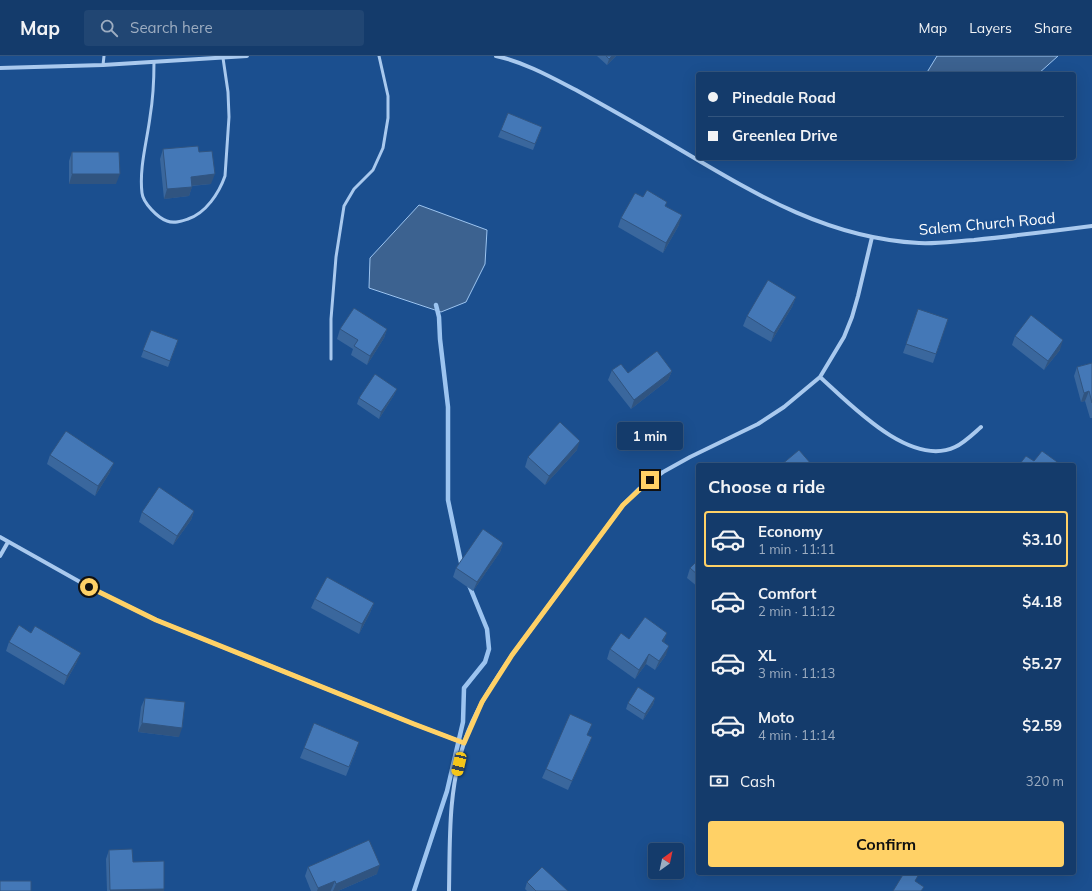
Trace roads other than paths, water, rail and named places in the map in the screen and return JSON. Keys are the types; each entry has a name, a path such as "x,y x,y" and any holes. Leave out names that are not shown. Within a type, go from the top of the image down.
{"street":[{"path":"0,68 103,65 247,56"},
{"name":"Salem Church Road","path":"496,56 509,57 560,81 696,159"},
{"name":"Salem Church Road","path":"698,160 781,206 821,223 849,232 895,241 936,242 1001,237 1092,226"},
{"path":"449,891 451,800 464,743 482,702 508,661 623,505 650,480 690,457 758,424 784,407 820,378 844,337 852,317 872,237"},
{"path":"820,378 878,428 909,445 928,451 936,452 954,448 982,427"},
{"path":"0,537 108,598 156,620 464,743"},
{"path":"0,556 8,542"}],"lane":[{"path":"103,65 104,56"},
{"path":"332,359 331,320 336,257 344,206 354,189 373,170 384,148 388,118 388,96 379,56"},
{"path":"154,62 150,117 144,152 142,194 148,206 157,216 168,222 179,222 195,217 210,203 222,185 225,176 229,117 228,92 223,58"}],"water":[{"path":"937,56 1058,56 1040,72 927,72"},
{"path":"419,205 487,230 485,264 466,302 441,312 369,288 370,258"}],"waterway":[{"path":"436,305 439,317 448,407 448,500 462,567"},
{"path":"414,891 447,791 463,722 464,688 485,662 489,649 487,629 469,585"}]}
